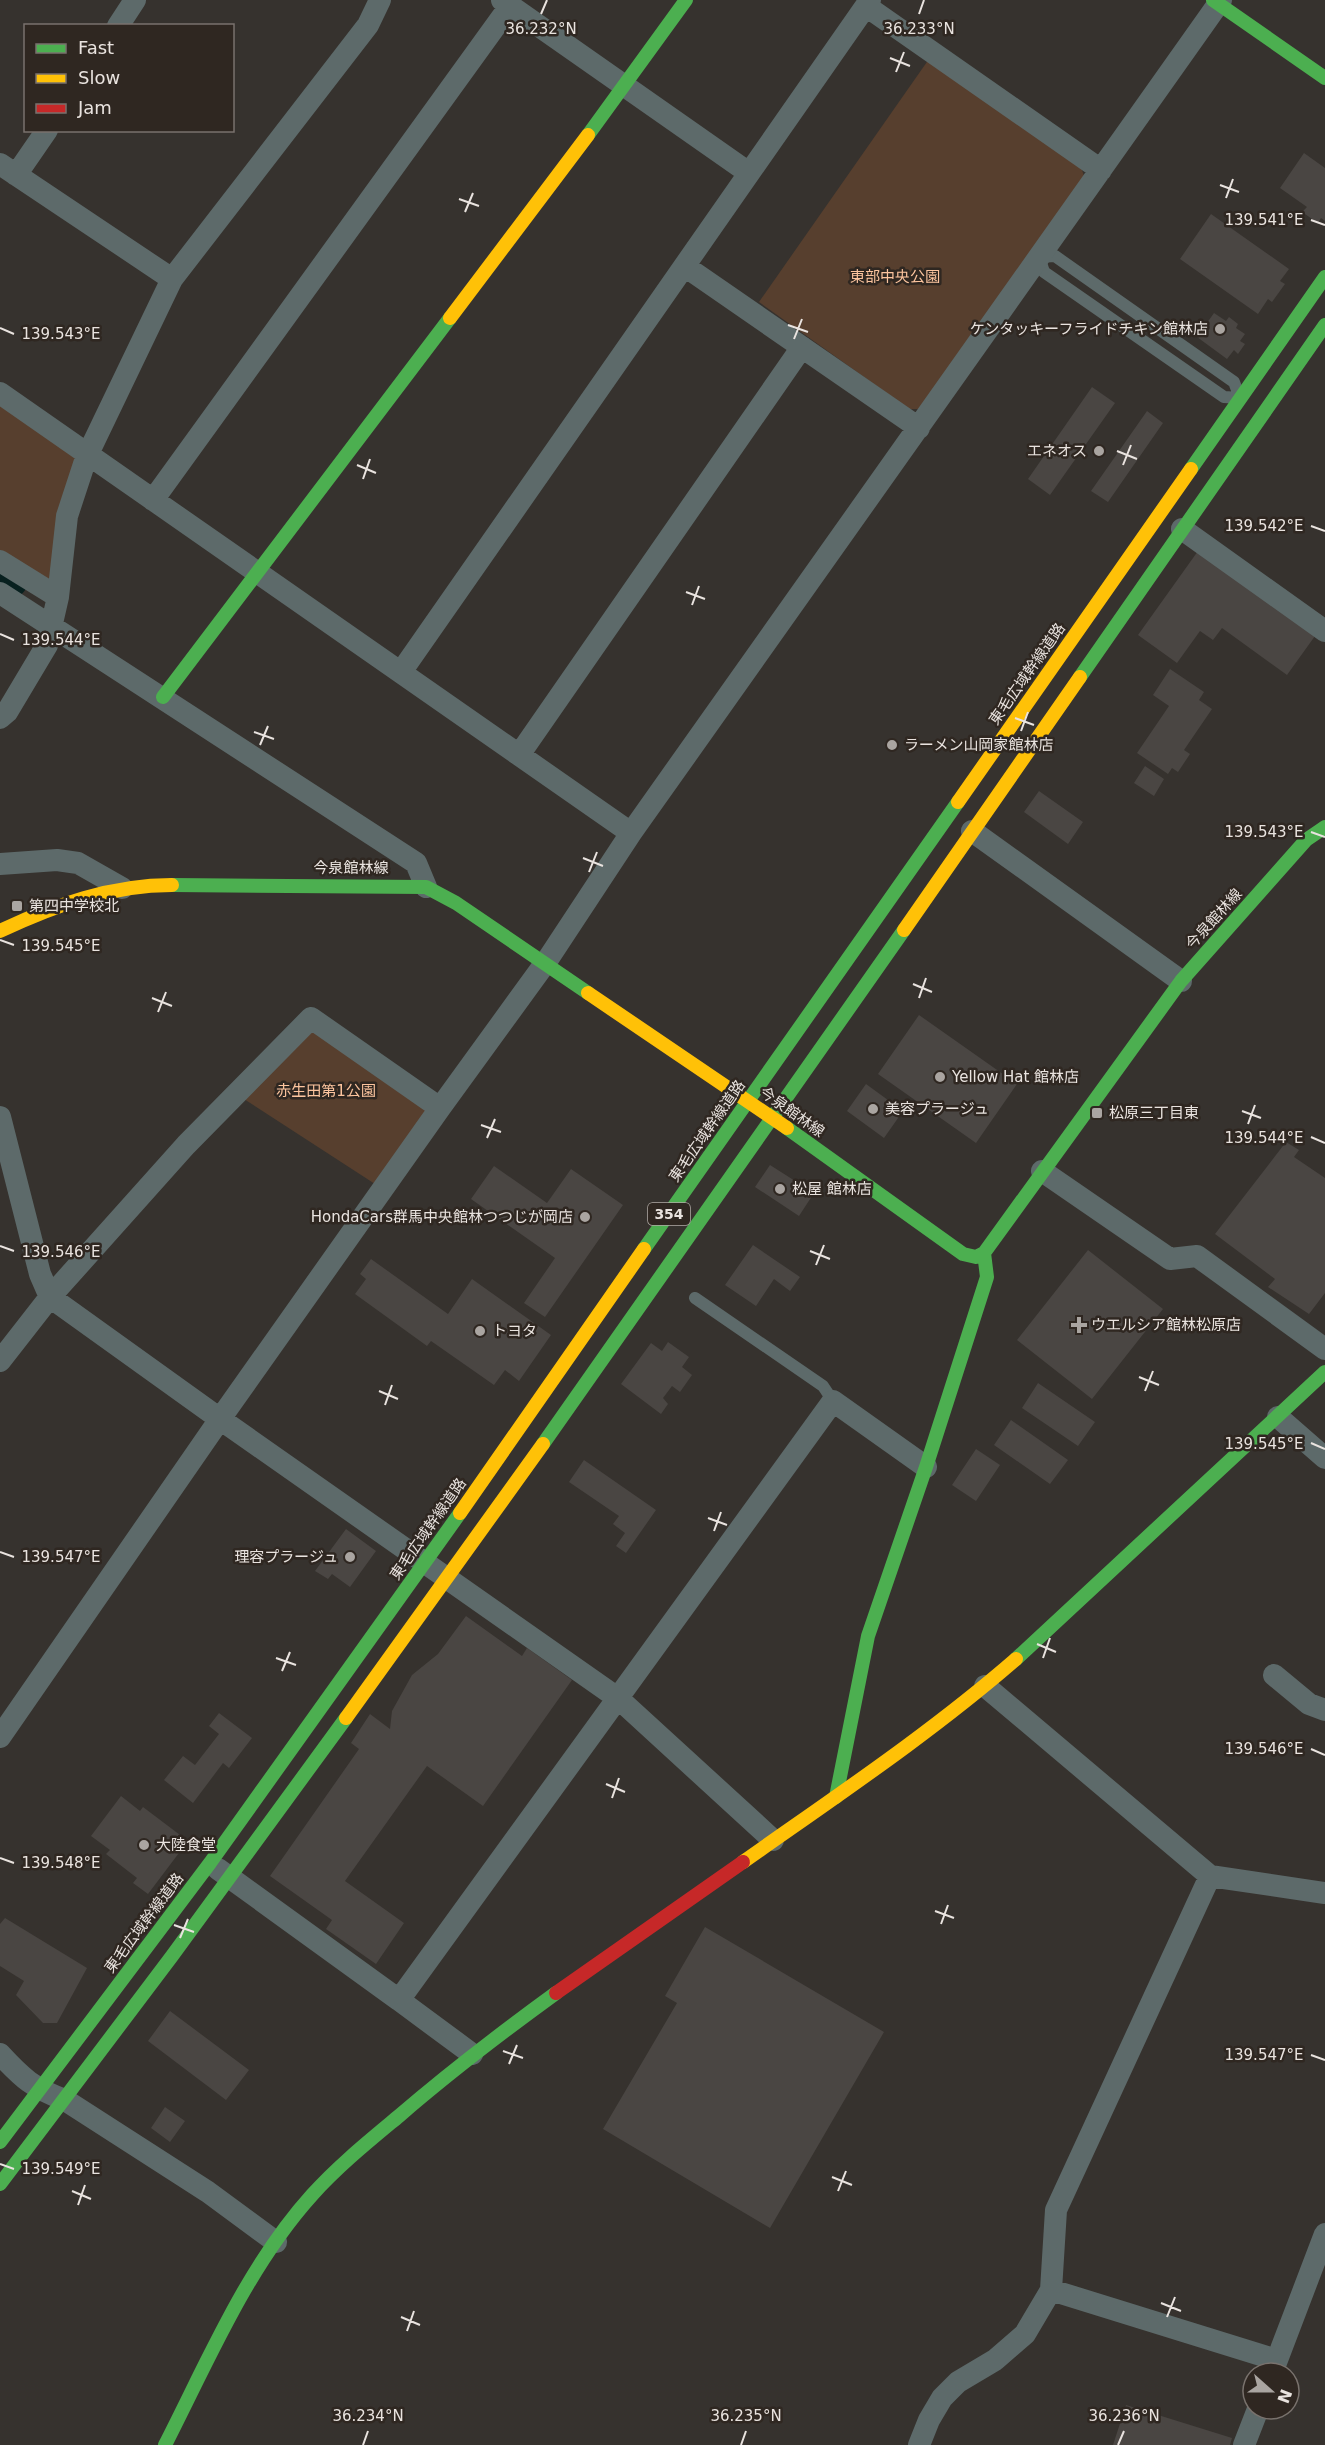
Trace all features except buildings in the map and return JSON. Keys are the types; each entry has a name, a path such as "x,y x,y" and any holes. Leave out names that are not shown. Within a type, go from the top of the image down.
{"main road":[{"path":"163,697 625,86 686,0"},
{"path":"1217,1 1325,78"},
{"name":"東毛広域幹線道路","path":"0,2142 210,1863 425,1563 1325,277"},
{"name":"354","path":"0,2184 231,1879 447,1578 773,1118 1325,325"},
{"name":"今泉館林線","path":"0,931 47,909 84,896 122,888 160,885 366,885 426,888 456,903 546,962 773,1118 963,1254 976,1257 984,1253 1181,981 1306,840 1324,828"},
{"path":"836,1797 868,1636 926,1467 987,1277 984,1253"},
{"path":"165,2445 238,2303 276,2242 311,2196 351,2156 472,2054 836,1797 985,1686 1080,1601 1325,1372"}],"street":[{"path":"119,24 135,0"},
{"path":"0,718 7,712 47,645 58,597 67,516 88,454 172,279 368,25 380,0"},
{"path":"0,1737 220,1419 546,962 631,833 1101,170 1217,1"},
{"path":"153,500 506,3 749,173"},
{"path":"401,672 686,267 868,3 1101,170"},
{"path":"44,132 8,170 172,279"},
{"path":"686,267 919,428"},
{"path":"519,755 802,347"},
{"path":"0,393 631,833"},
{"path":"1182,529 1325,631"},
{"path":"0,561 58,597"},
{"path":"0,593 416,862 426,888"},
{"path":"972,831 1181,981"},
{"path":"0,864 57,860 78,863 122,888"},
{"path":"0,1361 51,1297 186,1145 311,1018 440,1108"},
{"path":"0,1117 40,1274 51,1297 220,1419 619,1699 773,1840"},
{"path":"1042,1171 1170,1259 1197,1256 1325,1349"},
{"path":"399,2000 833,1401 926,1467"},
{"path":"1278,1416 1325,1458"},
{"path":"1274,1675 1309,1704 1325,1710"},
{"path":"985,1686 1210,1876 1325,1893"},
{"path":"210,1863 472,2054"},
{"path":"919,2445 942,2398 958,2382 995,2360 1025,2334 1051,2290 1056,2210 1210,1876"},
{"path":"0,2054 39,2091 64,2100 208,2192 276,2242"},
{"path":"1276,2361 1324,2240"},
{"path":"1051,2290 1257,2361"},
{"path":"1244,2445 1253,2421"}],"lane":[{"path":"1055,256 1064,262 1234,382 1240,398 1224,397 1044,272 1039,257 1055,256"},
{"path":"695,1298 823,1386 833,1401"}],"green space":[{"name":"東部中央公園","path":"929,59 1080,164 1084,176 921,409 909,409 759,302"},
{"path":"0,398 86,458 54,595 0,555"},
{"name":"赤生田第1公園","path":"311,1018 433,1104 375,1184 244,1099"}],"waterway":[{"path":"0,574 9,580"}],"traffic: fast":[{"path":"588,135 686,0"},
{"path":"1213,0 1325,78"},
{"path":"1191,469 1325,277"},
{"path":"163,697 450,318"},
{"path":"1080,677 1325,325"},
{"path":"644,1249 958,802"},
{"path":"787,1128 963,1254 976,1257 984,1253 1181,981 1306,840 1325,827"},
{"path":"172,885 426,887 456,903 588,993"},
{"path":"543,1444 904,930"},
{"path":"836,1797 868,1636 926,1467 987,1277 984,1253"},
{"path":"1016,1659 1325,1372"},
{"path":"0,2142 210,1863 460,1513"},
{"path":"0,2184 172,1956 346,1718"},
{"path":"165,2445 248,2284 289,2223 312,2195 354,2154 437,2084 556,1993"}],"traffic: slow":[{"path":"450,318 588,135"},
{"path":"958,802 1191,469"},
{"path":"904,930 1080,677"},
{"path":"0,931 84,898 127,889 172,885"},
{"path":"588,993 787,1128"},
{"path":"460,1513 644,1249"},
{"path":"346,1718 543,1444"},
{"path":"743,1862 917,1739 1016,1659"}],"traffic: jam":[{"path":"556,1993 743,1862"}],"place":[{"name":"ケンタッキーフライドチキン館林店","path":"1220,329"},
{"name":"エネオス","path":"1099,451"},
{"name":"ラーメン山岡家館林店","path":"892,745"},
{"name":"第四中学校北","path":"17,906"},
{"name":"Yellow Hat 館林店","path":"940,1077"},
{"name":"美容プラージュ","path":"873,1109"},
{"name":"松原三丁目東","path":"1097,1113"},
{"name":"松屋 館林店","path":"780,1189"},
{"name":"HondaCars群馬中央館林つつじが岡店","path":"585,1217"},
{"name":"ウエルシア館林松原店","path":"1079,1325"},
{"name":"トヨタ","path":"480,1331"},
{"name":"理容プラージュ","path":"350,1557"},
{"name":"大陸食堂","path":"144,1845"}]}
